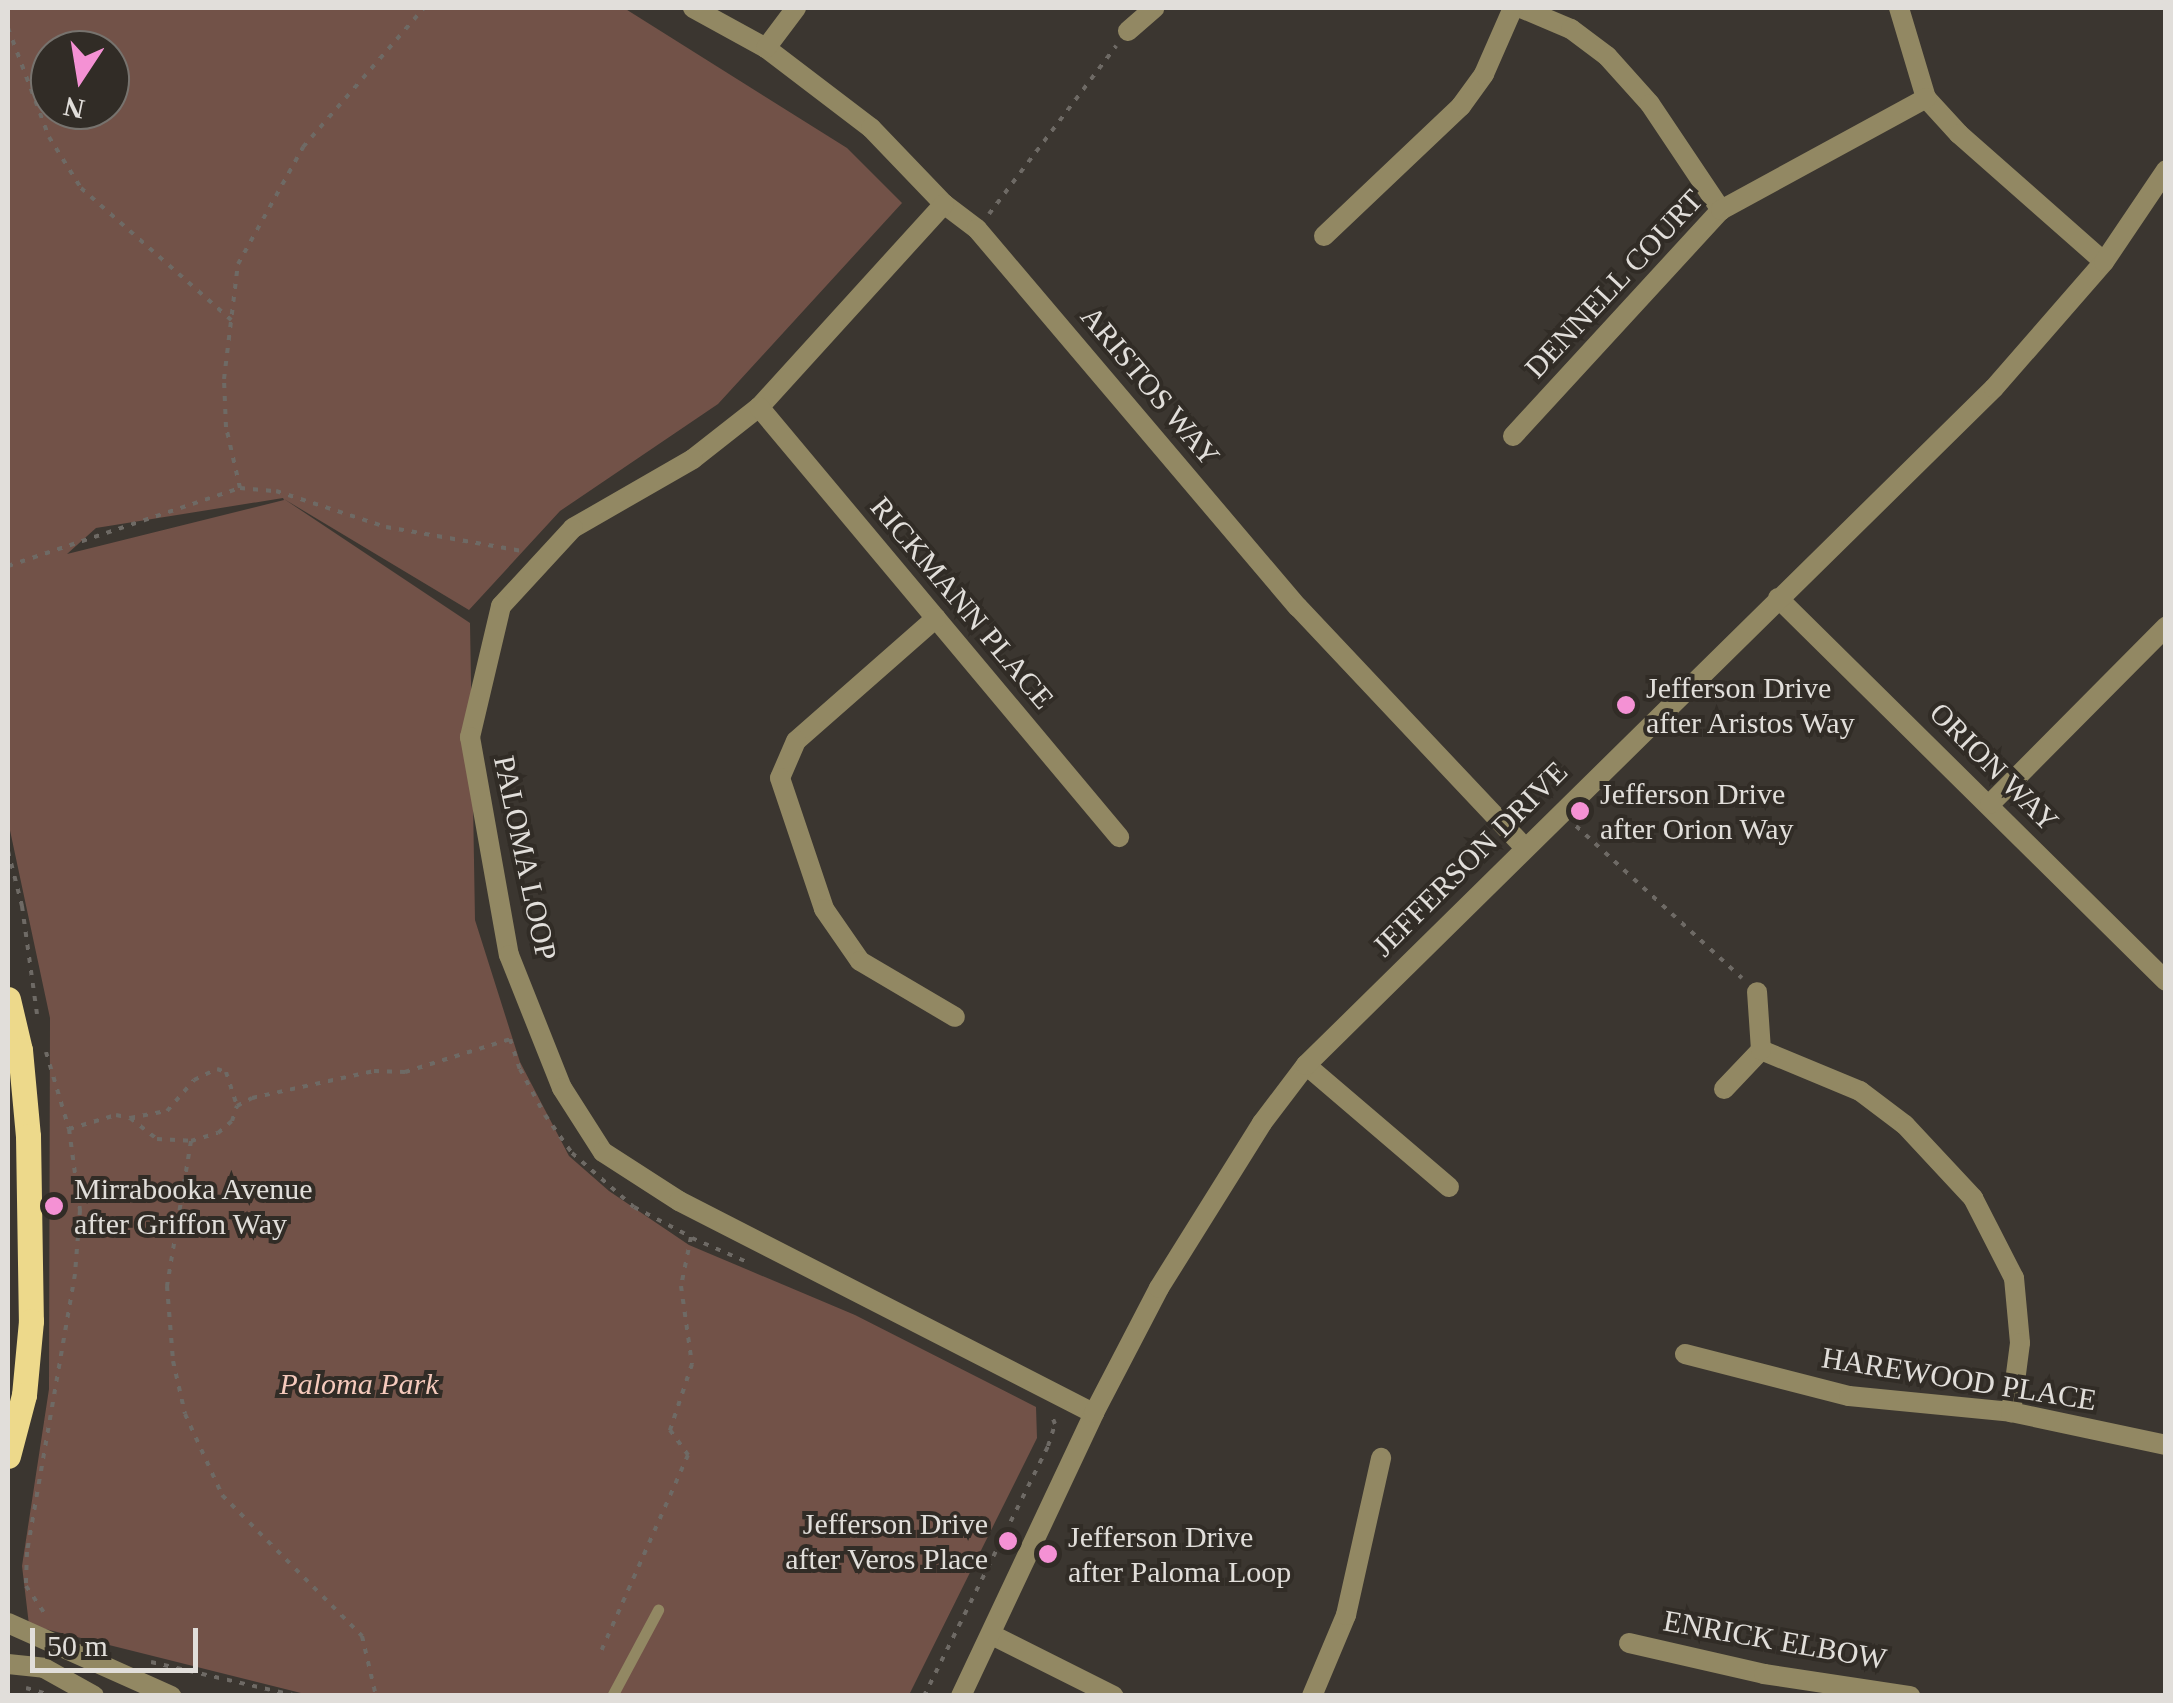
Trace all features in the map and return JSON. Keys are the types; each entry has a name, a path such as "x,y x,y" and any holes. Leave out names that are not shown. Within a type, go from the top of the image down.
{"main road":[{"path":"8,999 20,1050 28,1136 31,1321 24,1395 8,1456"}],"street":[{"name":"ARISTOS WAY","path":"693,8 766,48 871,128 944,204 977,230 1298,607 1524,847"},
{"path":"766,48 796,8"},
{"path":"1128,30 1154,8"},
{"path":"1324,236 1460,106 1484,74 1513,8"},
{"path":"1521,8 1571,30 1607,56 1650,104 1721,210"},
{"path":"1899,8 1926,98 1959,134 2104,262"},
{"name":"DENNELL COURT","path":"1513,436 1721,210 1926,98"},
{"name":"JEFFERSON DRIVE","path":"960,1696 1094,1413 1204,1211 1306,1065 1994,388 2104,262 2166,170"},
{"name":"PALOMA LOOP","path":"944,204 759,407 692,459 573,528 501,606 470,738 509,955 562,1088 604,1152 679,1201 1094,1413"},
{"name":"RICKMANN PLACE","path":"759,407 1119,837"},
{"name":"ORION WAY","path":"1778,598 2166,981"},
{"path":"936,618 796,740 780,778 824,909 860,961 956,1017"},
{"path":"1990,804 2166,627"},
{"path":"1724,1089 1761,1050 1757,992"},
{"path":"1761,1050 1860,1091 1906,1125 1973,1198 2014,1278 2020,1342 2011,1412"},
{"path":"1306,1065 1448,1188"},
{"name":"HAREWOOD PLACE","path":"1685,1354 1849,1396 2011,1412 2166,1445"},
{"path":"1312,1696 1346,1615 1381,1458"},
{"path":"8,1623 172,1696"},
{"path":"992,1635 1114,1696"},
{"name":"ENRICK ELBOW","path":"1629,1643 1764,1674 1910,1696"},
{"path":"8,1664 44,1668 74,1689 94,1696"}],"lane":[{"path":"612,1696 658,1610"}],"path":[{"path":"240,488 226,427 224,379 238,264 303,147 424,8"},
{"path":"8,28 49,137 81,188 231,320"},
{"path":"977,230 1128,30"},
{"path":"8,566 240,488 276,491 386,527 546,557"},
{"path":"1560,812 1757,992"},
{"path":"237,1106 252,1098 374,1071 406,1072 510,1040 544,1115 572,1152 634,1206 691,1237 758,1266"},
{"path":"69,1129 116,1116 130,1118 167,1111 194,1080 217,1068 226,1072 237,1106 232,1121 218,1133 191,1141 157,1138 130,1118"},
{"path":"191,1141 167,1286 173,1361 185,1414 222,1495 362,1636 376,1696"},
{"path":"600,1654 688,1455 670,1430 692,1364 681,1286 691,1237"},
{"path":"924,1696 1048,1446 1054,1424 1048,1407"},
{"path":"27,1552 26,1586 50,1621"},
{"path":"142,1660 297,1696"}],"green space":[{"name":"Paloma Park","path":"8,8 624,8 847,148 902,203 718,404 560,511 469,610 284,499 470,623 475,920 520,1062 569,1156 609,1191 689,1245 855,1315 1036,1407 1037,1438 909,1695 309,1695 29,1625 22,1566 49,1389 50,1018 8,821","holes":["284,500 67,554 96,528"]}],"place":[{"name":"Jefferson Drive after Aristos Way","path":"1626,705"},
{"name":"Jefferson Drive after Orion Way","path":"1580,811"},
{"name":"Mirrabooka Avenue after Griffon Way","path":"54,1206"},
{"name":"Jefferson Drive after Veros Place","path":"1008,1541"},
{"name":"Jefferson Drive after Paloma Loop","path":"1048,1554"}]}
